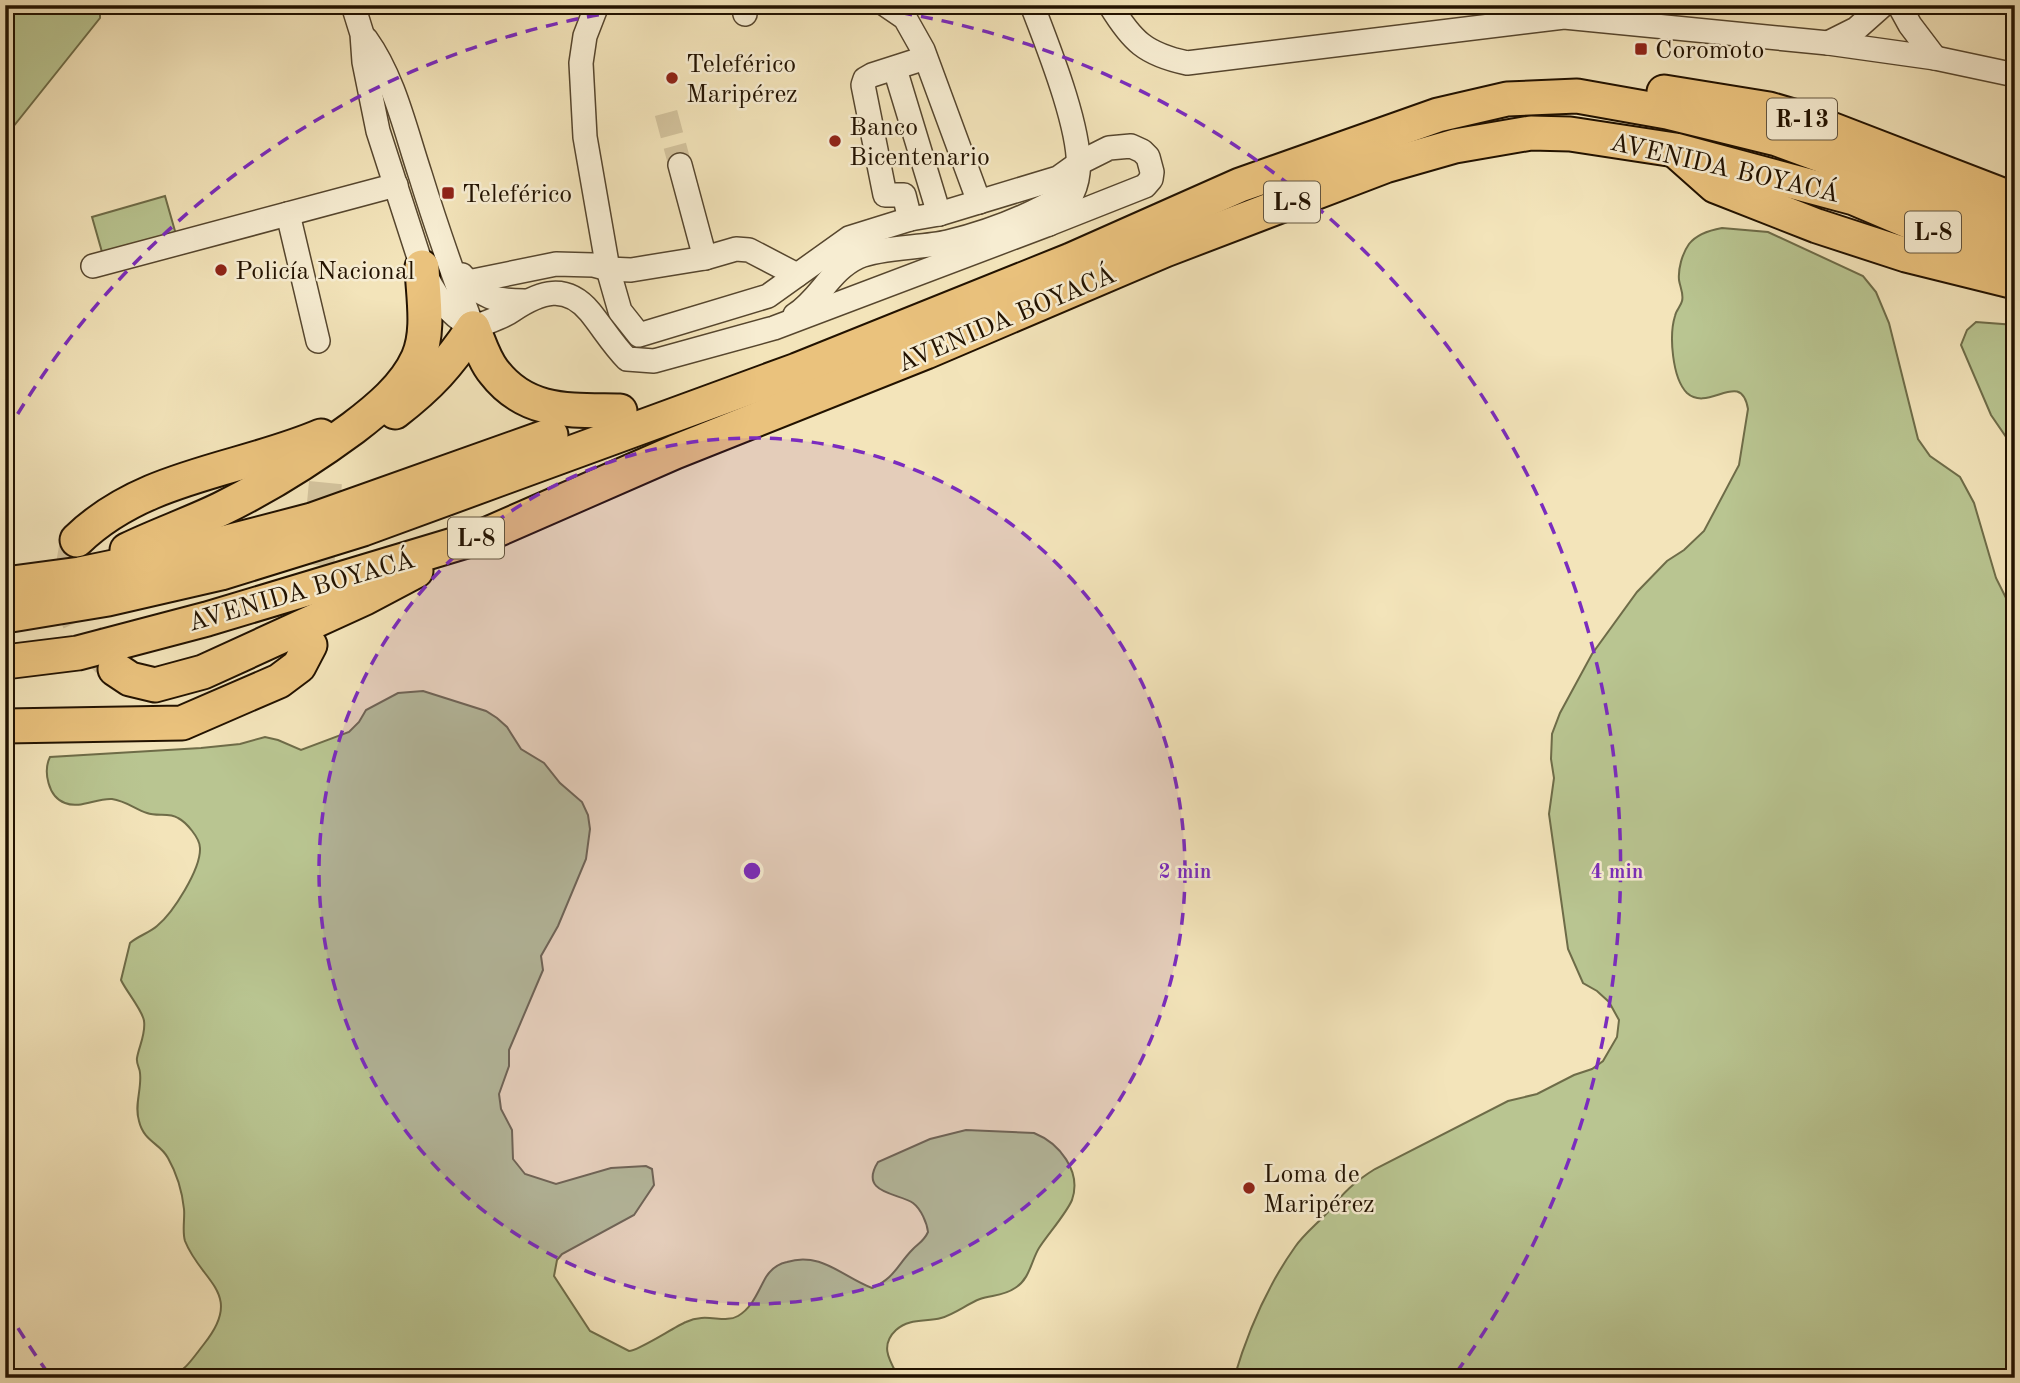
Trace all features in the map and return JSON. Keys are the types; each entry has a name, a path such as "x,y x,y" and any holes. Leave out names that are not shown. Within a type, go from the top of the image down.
{"highway":[{"name":"R-13","path":"1577,96 1622,89 1665,92 1769,109 1849,135 2015,200"},
{"name":"AVENIDA BOYACÁ","path":"5,616 108,599 221,573 363,529 797,370 973,301 1240,185 1438,115 1507,99 1577,96 1667,112 1777,139 1859,185 1934,232 2015,260"},
{"name":"AVENIDA BOYACÁ","path":"5,662 78,653 207,619 484,536 675,452 926,352 1165,250 1385,166 1455,146 1531,133 1570,134 1675,150 1859,185 2015,230"},
{"path":"1675,150 1715,186 1817,226 1906,255 2015,282"},
{"path":"80,574 147,541 220,510 308,462 371,414 405,380 418,357 424,336 434,262"},
{"path":"5,584 80,574 200,549 312,520 878,322 973,301"},
{"path":"473,328 493,371 519,395 538,405 561,410 620,411"},
{"path":"326,477 334,460 425,388 447,366 473,328"},
{"path":"77,540 106,514 141,495 300,445 371,414"},
{"path":"115,669 130,679 155,685 203,672 365,598 484,536"},
{"path":"5,726 182,723 279,681 299,666 310,645"}],"street":[{"path":"353,5 362,34 364,62 378,131 396,185 434,262 498,301 524,301 549,292 579,300 627,359 654,361 774,328 1049,224 1144,186 1151,179 1151,165 1142,150 1130,146 1109,148 1079,163 1058,178 939,215 910,219 849,238 768,296 639,335 620,311 608,269 585,136 581,63 585,36 597,5"},
{"path":"886,5 905,18 925,58 979,202"},
{"path":"1032,5 1053,59 1079,163 1074,190 1065,207 1049,224"},
{"path":"1110,5 1126,32 1154,54 1187,63 1564,17 1828,43 1935,58 2015,75"},
{"path":"1828,43 1856,29 1883,5"},
{"path":"1899,5 1910,25 1935,58"},
{"path":"362,34 384,72 403,124 434,262 430,288 455,317 473,328 512,311 524,301"},
{"path":"925,58 872,75 865,79 863,85 885,195 904,195 969,176"},
{"path":"895,69 939,215"},
{"path":"378,131 386,116 397,117 403,124"},
{"path":"680,165 705,258"},
{"path":"93,266 396,185"},
{"path":"774,328 806,307 838,269 862,256 948,242 1001,225 1052,203 1074,190"},
{"path":"904,195 910,219"},
{"path":"288,214 318,341"},
{"path":"468,282 556,264 631,270 705,258 736,249 749,250 797,275"}],"green space":[{"path":"5,5 100,5 100,18 5,137"},
{"path":"165,196 177,238 104,259 92,217"},
{"path":"1722,228 1768,232 1863,276 1876,292 1889,323 1918,439 1930,456 1960,477 1974,503 1996,578 2015,616 2015,1378 1234,1378 1259,1310 1285,1262 1302,1238 1349,1188 1375,1169 1508,1101 1537,1094 1592,1069 1603,1061 1617,1037 1619,1020 1609,1002 1583,983 1568,949 1549,814 1554,778 1551,759 1552,734 1560,713 1592,654 1637,592 1667,561 1684,550 1704,531 1739,465 1748,409 1744,397 1739,392 1731,391 1705,398 1696,398 1687,393 1678,377 1672,345 1673,324 1682,298 1679,276 1684,252 1696,238"},
{"path":"1976,322 2015,325 2015,450 1991,415 1961,345 1967,330"},
{"path":"423,691 486,711 497,718 507,727 521,749 544,763 560,783 582,802 588,815 590,829 586,859 558,926 541,956 543,970 509,1050 509,1066 499,1094 501,1109 512,1130 513,1159 525,1174 556,1184 611,1168 646,1166 652,1169 654,1185 634,1215 562,1254 557,1260 554,1276 590,1331 629,1351 693,1319 733,1318 748,1308 772,1269 799,1260 821,1262 872,1288 880,1284 928,1232 923,1216 913,1203 877,1186 873,1173 878,1162 930,1139 966,1130 1034,1133 1060,1151 1071,1169 1074,1179 1072,1200 1039,1248 1020,1284 1011,1291 975,1301 946,1316 901,1326 891,1336 887,1348 899,1378 170,1378 189,1363 216,1327 221,1312 220,1300 216,1289 185,1241 183,1202 174,1170 165,1153 141,1128 137,1109 140,1071 137,1060 144,1021 121,980 130,943 157,926 178,901 196,867 200,848 195,835 174,816 151,814 112,799 76,805 59,800 48,783 50,757 201,748 240,744 265,737 301,750 349,732 366,710 398,693"}],"tunnel":[{"path":"666,113 680,165"},
{"path":"313,615 326,477"},
{"path":"77,540 71,580 74,610 88,638 115,669"}],"place":[{"name":"Coromoto","path":"1641,49"},
{"name":"Teleférico Maripérez","path":"672,78"},
{"name":"Banco Bicentenario","path":"835,141"},
{"name":"Teleférico","path":"448,193"},
{"name":"Policía Nacional","path":"221,270"},
{"name":"Loma de Maripérez","path":"1249,1188"}]}
